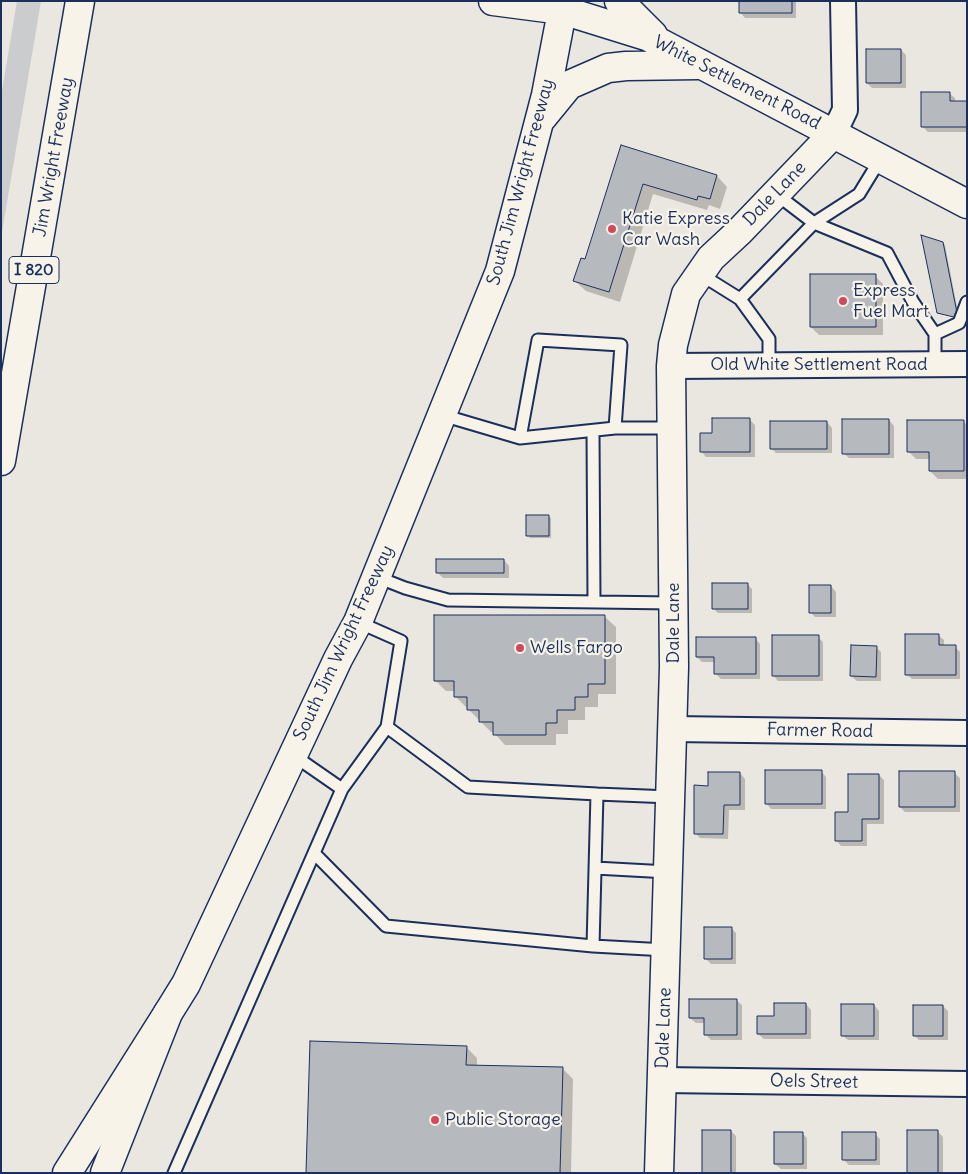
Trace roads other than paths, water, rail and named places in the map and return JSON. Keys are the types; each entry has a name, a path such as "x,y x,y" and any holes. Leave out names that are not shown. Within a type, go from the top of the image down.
{"main road":[{"name":"Jim Wright Freeway","path":"1,461 80,1"},
{"name":"White Settlement Road","path":"493,1 563,6 649,37 967,204"},
{"path":"619,1 664,45"},
{"name":"South Jim Wright Freeway","path":"105,1173 168,1014 186,984 338,659 358,622 500,271 538,123 563,6"},
{"path":"538,123 569,85 608,68 703,65"},
{"name":"Dale Lane","path":"659,1173 673,729 674,603 671,366 673,345 686,294 711,258 739,232 834,133"},
{"path":"67,1173 168,1014"}],"street":[{"path":"834,133 845,110 843,1"},
{"name":"Old White Settlement Road","path":"671,366 967,364"},
{"name":"Farmer Road","path":"673,729 967,733"},
{"name":"Oels Street","path":"662,1080 967,1084"}],"lane":[{"path":"740,299 814,223 859,194 881,158"},
{"path":"776,194 814,223 887,254 913,302 935,334 935,364"},
{"path":"700,274 740,299 769,338 769,366"},
{"path":"935,334 959,323 967,302"},
{"path":"520,438 538,340 621,345 615,428"},
{"path":"442,416 520,438 615,428 671,428"},
{"path":"593,431 594,601"},
{"path":"377,577 405,588 448,600 674,603"},
{"path":"174,1173 342,789 387,727 400,641 358,622"},
{"path":"387,727 468,787 670,797"},
{"path":"293,755 342,789"},
{"path":"593,946 597,794"},
{"path":"314,853 386,926 593,946 666,950"},
{"path":"595,868 668,872"}],"place":[{"name":"Katie Express Car Wash","path":"612,229"},
{"name":"Express Fuel Mart","path":"843,301"},
{"name":"Wells Fargo","path":"520,648"},
{"name":"Public Storage","path":"435,1120"}]}
